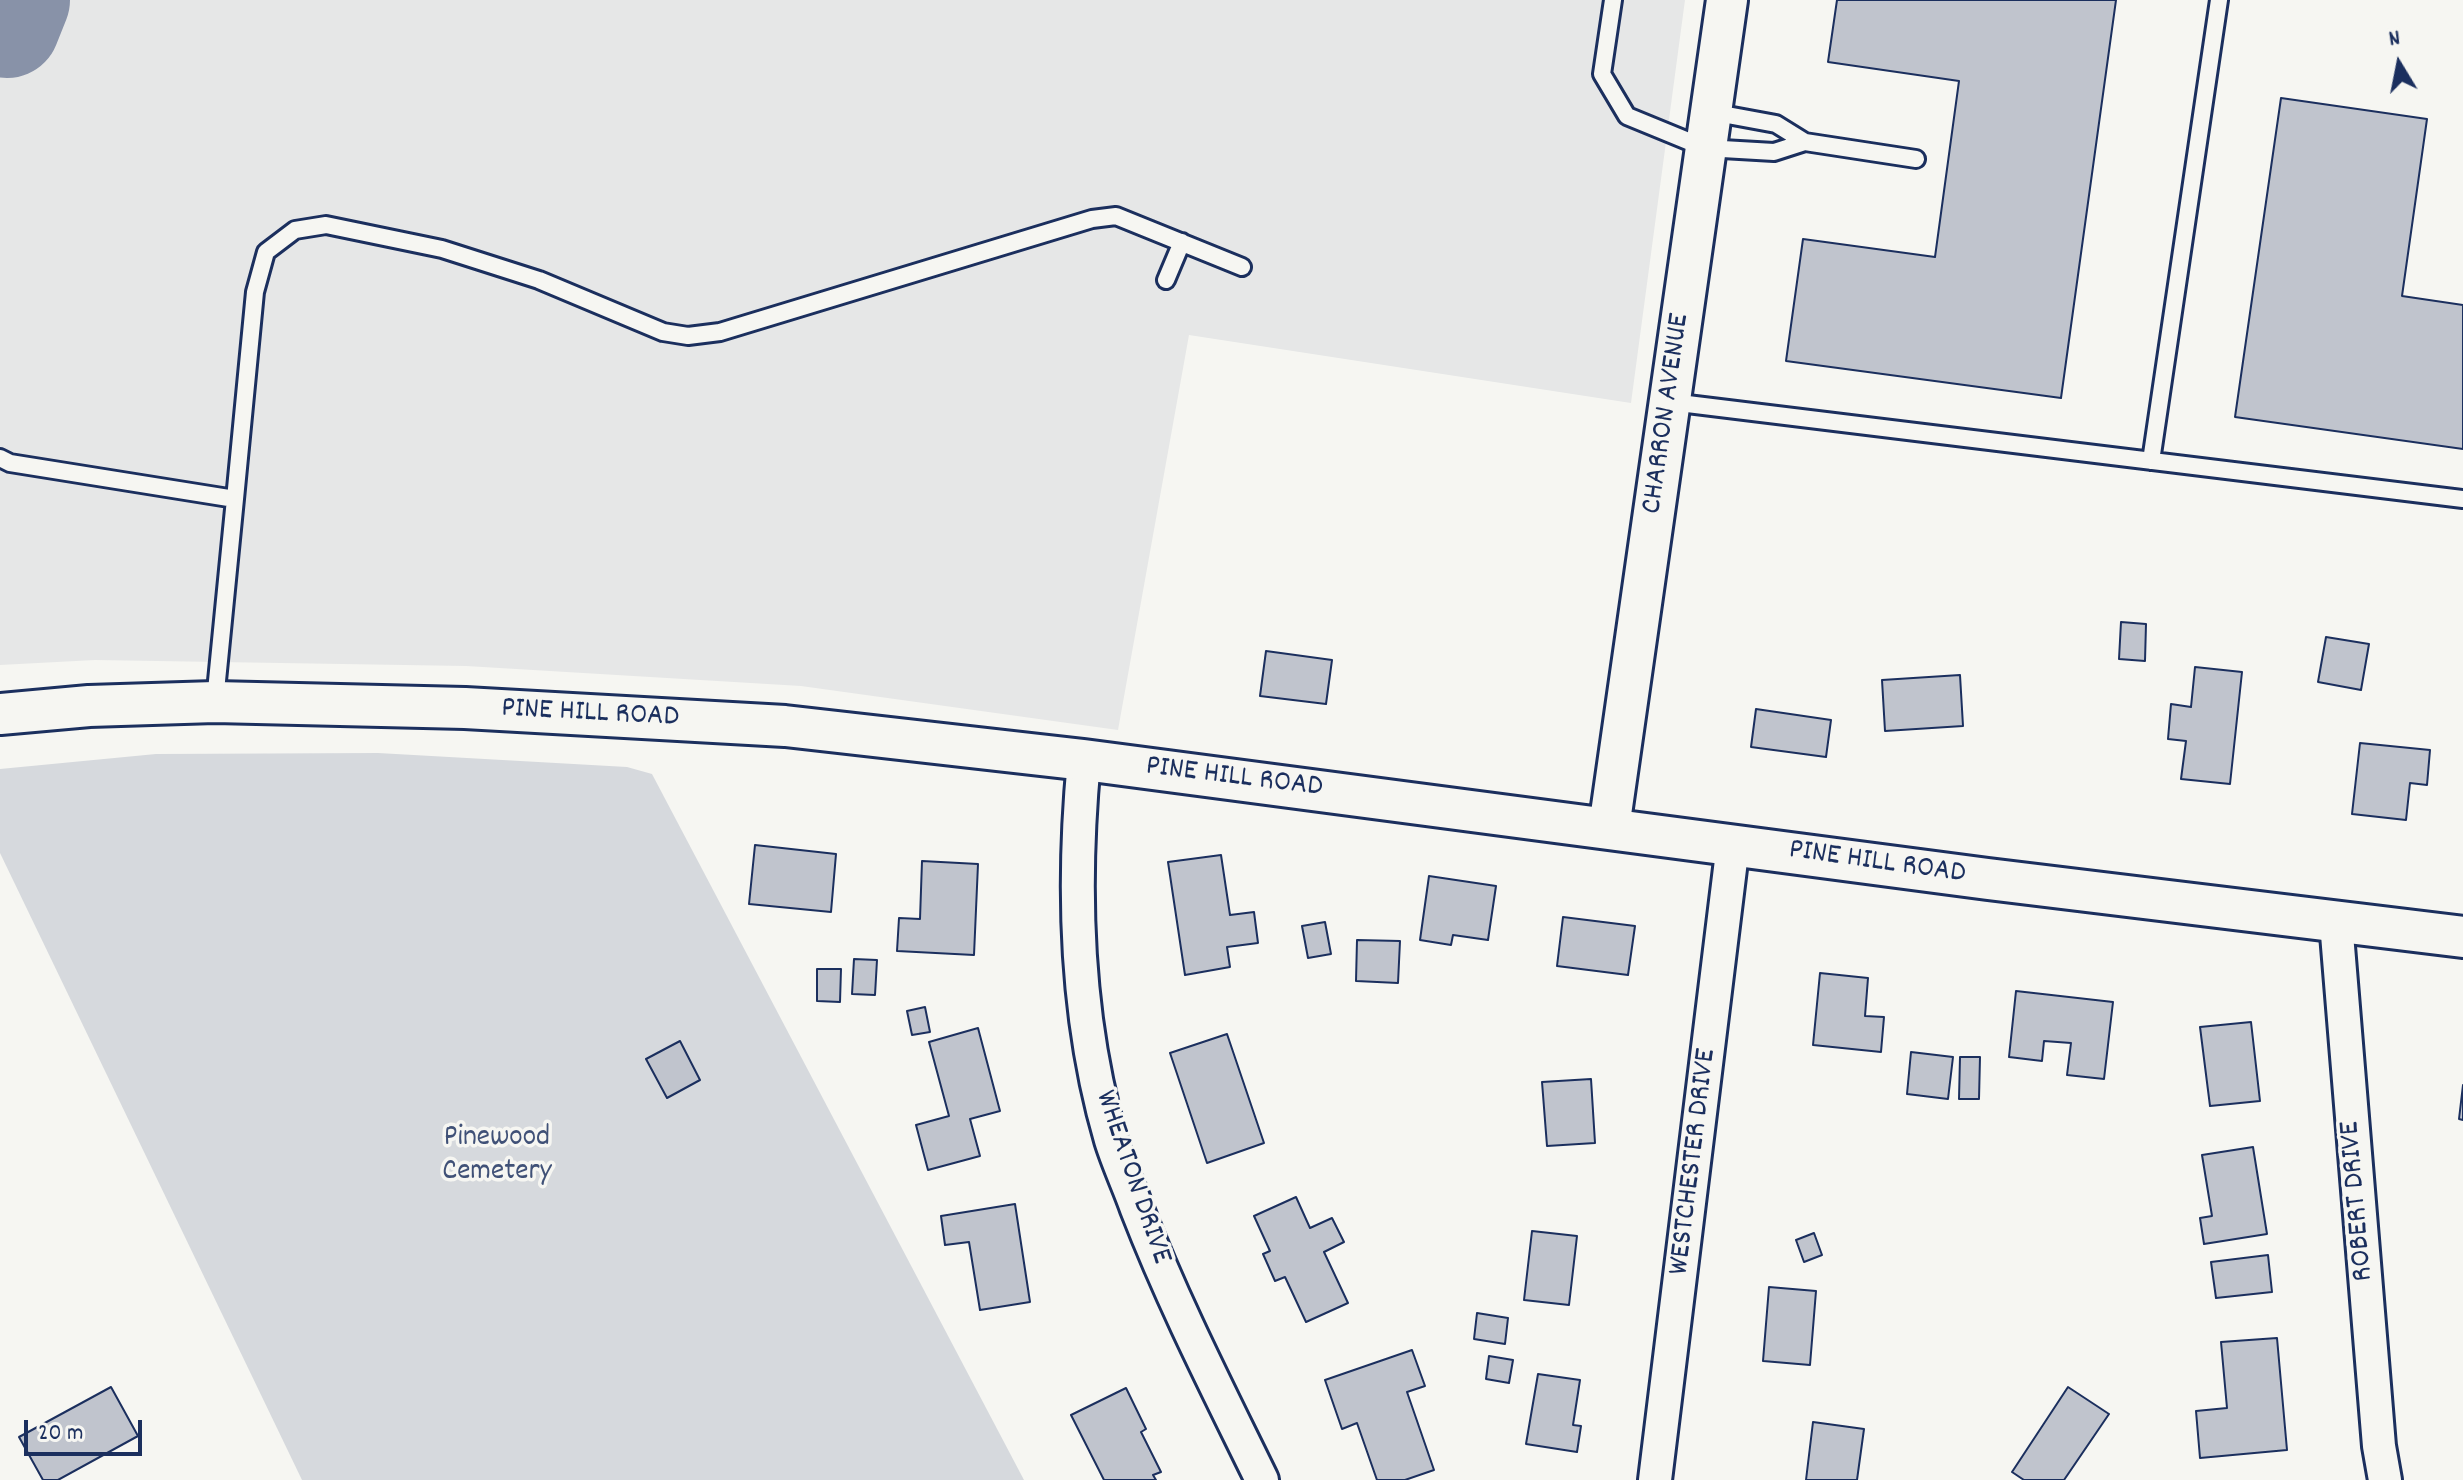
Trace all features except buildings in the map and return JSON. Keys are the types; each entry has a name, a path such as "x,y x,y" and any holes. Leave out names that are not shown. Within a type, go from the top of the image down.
{"street":[{"name":"CHARRON AVENUE","path":"1609,828 1727,0"},
{"name":"PINE HILL ROAD","path":"0,714 89,706 215,702 465,708 785,726 1084,760 1988,879 2463,937"},
{"name":"WHEATON DRIVE","path":"1084,760 1080,809 1078,944 1090,1046 1111,1141 1164,1277 1262,1480"},
{"name":"WESTCHESTER DRIVE","path":"1655,1480 1733,844"},
{"name":"ROBERT DRIVE","path":"2336,922 2379,1446 2385,1480"}],"lane":[{"path":"1613,0 1602,74 1627,116 1707,130 1774,152 1805,142"},
{"path":"2151,461 2219,0"},
{"path":"1707,130 1776,124 1805,142 1916,159"},
{"path":"215,702 255,292 266,252 295,230 326,225 442,249 539,280 663,332 688,336 720,332 1092,219 1116,216 1242,267"},
{"path":"1166,280 1182,242"},
{"path":"1670,402 2463,499"},
{"path":"0,458 10,463 235,499"}],"shaded area":[{"path":"0,0 1685,0 1631,403 1189,335 1118,730 801,686 466,666 95,660 0,665"}],"green space":[{"name":"Pinewood Cemetery","path":"378,753 627,767 652,774 1024,1480 302,1480 0,853 0,769 156,754"}],"taxiway":[{"path":"7,25 17,0"}]}
